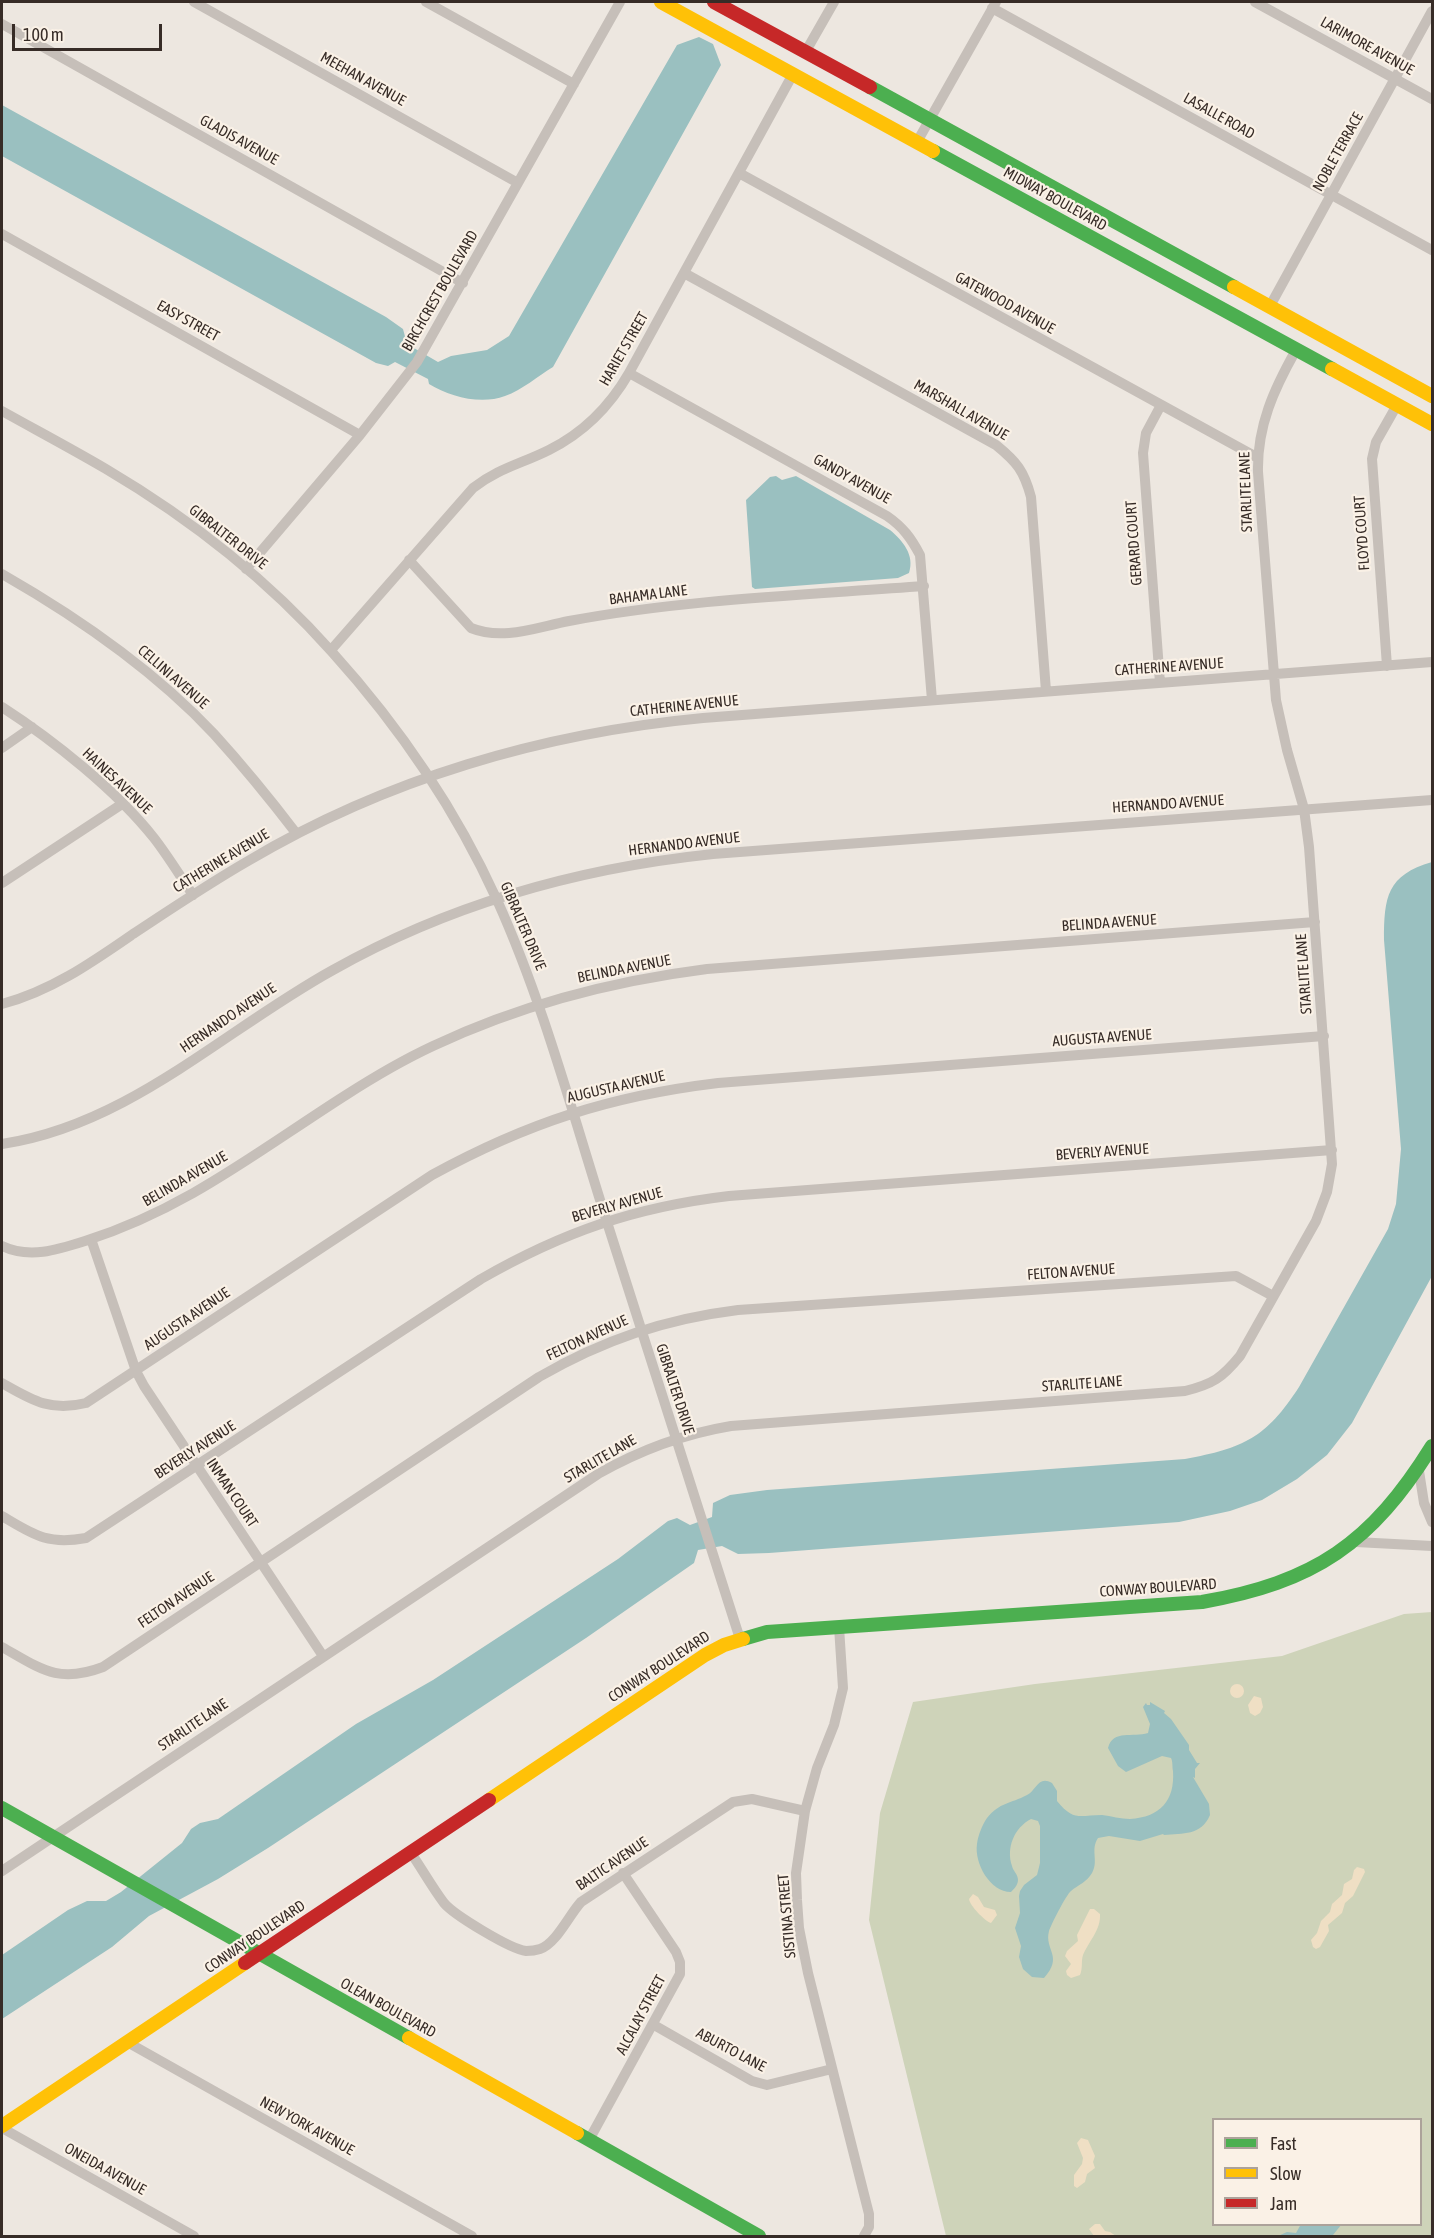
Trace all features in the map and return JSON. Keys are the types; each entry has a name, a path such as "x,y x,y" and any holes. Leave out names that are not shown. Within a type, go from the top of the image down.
{"street":[{"name":"MEEHAN AVENUE","path":"194,2 518,183"},
{"path":"426,2 573,84"},
{"name":"BIRCHCREST BOULEVARD","path":"246,569 404,381 429,343 620,2"},
{"name":"MIDWAY BOULEVARD","path":"661,2 1432,424"},
{"name":"MIDWAY BOULEVARD","path":"714,2 1432,396"},
{"path":"806,51 834,2"},
{"name":"LARIMORE AVENUE","path":"1255,2 1432,99"},
{"path":"917,142 994,5"},
{"name":"LASALLE ROAD","path":"994,5 1432,250"},
{"name":"NOBLE TERRACE","path":"1270,306 1432,11"},
{"name":"GLADIS AVENUE","path":"2,24 462,283"},
{"name":"HARIET STREET","path":"331,650 473,488 500,470 547,451 577,433 608,405 629,373 793,74"},
{"name":"GATEWOOD AVENUE","path":"739,173 1258,458"},
{"name":"EASY STREET","path":"2,234 360,435"},
{"name":"MARSHALL AVENUE","path":"684,273 996,445 1015,460 1026,477 1031,496 1046,691"},
{"name":"STARLITE LANE","path":"2,1871 598,1474 631,1456 675,1438 749,1424 1185,1391 1207,1386 1226,1374 1240,1356 1323,1206 1330,1178 1332,1150 1310,847 1304,809 1281,725 1274,674 1258,458 1260,434 1271,398 1296,350"},
{"name":"GANDY AVENUE","path":"629,373 902,526 920,555 932,700"},
{"name":"GERARD COURT","path":"1160,683 1143,453 1146,433 1161,405"},
{"name":"FLOYD COURT","path":"1387,666 1372,459 1376,442 1397,405"},
{"name":"GIBRALTER DRIVE","path":"2,411 106,469 150,497 192,526 246,569 331,650 382,712 428,776 465,838 496,898 538,1004 740,1639"},
{"name":"BAHAMA LANE","path":"409,560 471,628 485,634 503,634 592,616 653,608 924,586"},
{"name":"CELLINI AVENUE","path":"2,574 101,637 170,692 220,741 296,833"},
{"name":"CATHERINE AVENUE","path":"2,1004 32,994 81,969 192,895 296,833 428,776 538,744 629,726 703,718 1432,662"},
{"name":"HAINES AVENUE","path":"2,707 32,727 122,804 153,837 192,895"},
{"path":"2,748 32,727"},
{"name":"HERNANDO AVENUE","path":"2,1144 47,1134 109,1110 154,1085 333,969 405,933 496,898 586,874 633,864 692,856 1432,800"},
{"path":"2,883 122,804"},
{"name":"BELINDA AVENUE","path":"2,1246 28,1253 47,1252 143,1220 193,1194 347,1094 408,1059 472,1029 538,1004 624,982 708,969 1315,922"},
{"name":"AUGUSTA AVENUE","path":"2,1383 32,1400 65,1408 86,1403 432,1175 496,1142 572,1112 646,1093 718,1083 1324,1036"},
{"name":"BEVERLY AVENUE","path":"2,1516 44,1539 65,1542 86,1538 481,1279 543,1246 607,1220 668,1205 729,1196 1332,1150"},
{"name":"INMAN COURT","path":"91,1239 136,1371 323,1656"},
{"name":"FELTON AVENUE","path":"2,1647 49,1672 63,1675 84,1674 103,1667 539,1377 589,1350 641,1329 690,1317 738,1310 1236,1276 1273,1296"},
{"name":"CONWAY BOULEVARD","path":"2,2127 705,1655 740,1639 767,1632 1227,1599 1265,1590 1297,1578 1327,1562 1356,1542 1388,1510 1419,1471 1432,1446"},
{"path":"1419,1471 1424,1503 1432,1522"},
{"path":"1356,1542 1432,1546"},
{"name":"SISTINA STREET","path":"839,1627 843,1688 834,1725 816,1767 805,1811 796,1873 799,1928 808,1973 869,2214 869,2227 864,2236"},
{"name":"BALTIC AVENUE","path":"411,1853 445,1904 456,1914 514,1947 526,1951 540,1950 551,1944 572,1912 582,1902 733,1802 752,1799 805,1811"},
{"name":"OLEAN BOULEVARD","path":"2,1808 759,2236"},
{"name":"ALCALAY STREET","path":"589,2140 680,1974 680,1962 623,1873"},
{"name":"ABURTO LANE","path":"654,2025 752,2081 767,2085 832,2069"},
{"name":"NEW YORK AVENUE","path":"127,2042 472,2236"},
{"name":"ONEIDA AVENUE","path":"2,2127 194,2236"}],"green space":[{"path":"1432,1612 1432,2236 946,2236 869,1920 880,1813 913,1702 1035,1684 1282,1656 1404,1614"}],"sand":[{"path":"1237,1684 1242,1686 1244,1691 1242,1696 1237,1698 1232,1696 1230,1691 1232,1686"},
{"path":"1254,1696 1261,1698 1263,1707 1255,1716 1250,1713 1248,1705"},
{"path":"1357,1867 1364,1869 1365,1872 1353,1896 1345,1903 1342,1913 1328,1925 1329,1931 1320,1947 1316,1949 1311,1940 1317,1933 1321,1921 1330,1912 1332,1904 1342,1895 1344,1884 1352,1879"},
{"path":"973,1894 978,1897 984,1907 995,1910 997,1915 991,1923 972,1905 969,1899"},
{"path":"1090,1909 1100,1914 1099,1925 1083,1955 1080,1975 1071,1978 1066,1971 1071,1964 1065,1956 1078,1941 1077,1935"},
{"path":"1081,2138 1088,2140 1095,2156 1093,2162 1095,2168 1087,2174 1085,2182 1077,2188 1074,2186 1074,2175 1082,2164 1083,2158 1077,2143"},
{"path":"1095,2224 1100,2224 1105,2231 1116,2236 1094,2236 1089,2229"}],"water":[{"path":"699,37 713,44 721,65 553,367 518,390 496,399 476,400 446,393 429,384 428,379 395,362 388,366 376,363 2,156 2,105 386,317 403,329 407,344 438,362 451,356 487,350 509,336 677,45"},
{"path":"776,476 782,480 796,476 890,530 907,549 910,560 909,573 898,578 755,589 752,587 746,500 770,477"},
{"path":"1432,862 1432,1276 1352,1423 1327,1455 1297,1479 1262,1500 1230,1511 1179,1522 769,1553 738,1554 722,1546 698,1550 694,1563 586,1638 268,1848 218,1879 149,1916 112,1947 2,2019 2,1955 68,1910 87,1901 106,1901 121,1892 182,1843 191,1829 200,1823 218,1819 356,1724 433,1680 618,1559 668,1521 677,1518 690,1525 712,1517 713,1503 730,1495 767,1490 1185,1459 1238,1445 1264,1429 1276,1418 1299,1387 1388,1229 1396,1204 1401,1149 1384,940 1385,912 1387,900 1397,881 1417,867"},
{"path":"1150,1702 1165,1711 1164,1713 1171,1719 1189,1745 1189,1750 1197,1763 1200,1763 1195,1769 1195,1778 1193,1777 1209,1804 1210,1815 1202,1827 1191,1832 1163,1834 1140,1841 1109,1836 1098,1838 1092,1873 1069,1894 1049,1931 1048,1938 1053,1964 1044,1978 1032,1977 1023,1969 1019,1957 1021,1946 1015,1928 1020,1913 1020,1891 1037,1875 1040,1863 1040,1826 1038,1821 1031,1819 1020,1828 1013,1839 1010,1859 1018,1880 1011,1892 996,1887 981,1868 977,1852 982,1827 996,1809 1027,1795 1043,1781 1052,1783 1057,1791 1057,1801 1073,1815 1141,1818 1164,1806 1173,1782 1171,1758 1162,1756 1126,1772 1118,1766 1108,1748 1114,1738 1119,1736 1148,1733 1150,1724 1143,1707 1146,1703 1150,1705"},
{"path":"1300,2226 1340,2226 1333,2235 1329,2236 1278,2236 1287,2232 1296,2233"}],"traffic: fast":[{"path":"870,87 1234,287"},
{"path":"933,151 1332,369"},
{"path":"743,1639 767,1632 1202,1602 1242,1594 1308,1570 1337,1553 1362,1533 1386,1509 1432,1446"},
{"path":"2,1808 409,2038"},
{"path":"577,2133 759,2236"}],"traffic: slow":[{"path":"661,2 933,151"},
{"path":"1234,287 1432,396"},
{"path":"1332,369 1432,424"},
{"path":"489,1800 705,1655 724,1645 743,1639"},
{"path":"2,2126 245,1963"},
{"path":"409,2038 577,2133"}],"traffic: jam":[{"path":"714,2 870,87"},
{"path":"245,1963 489,1800"}]}
